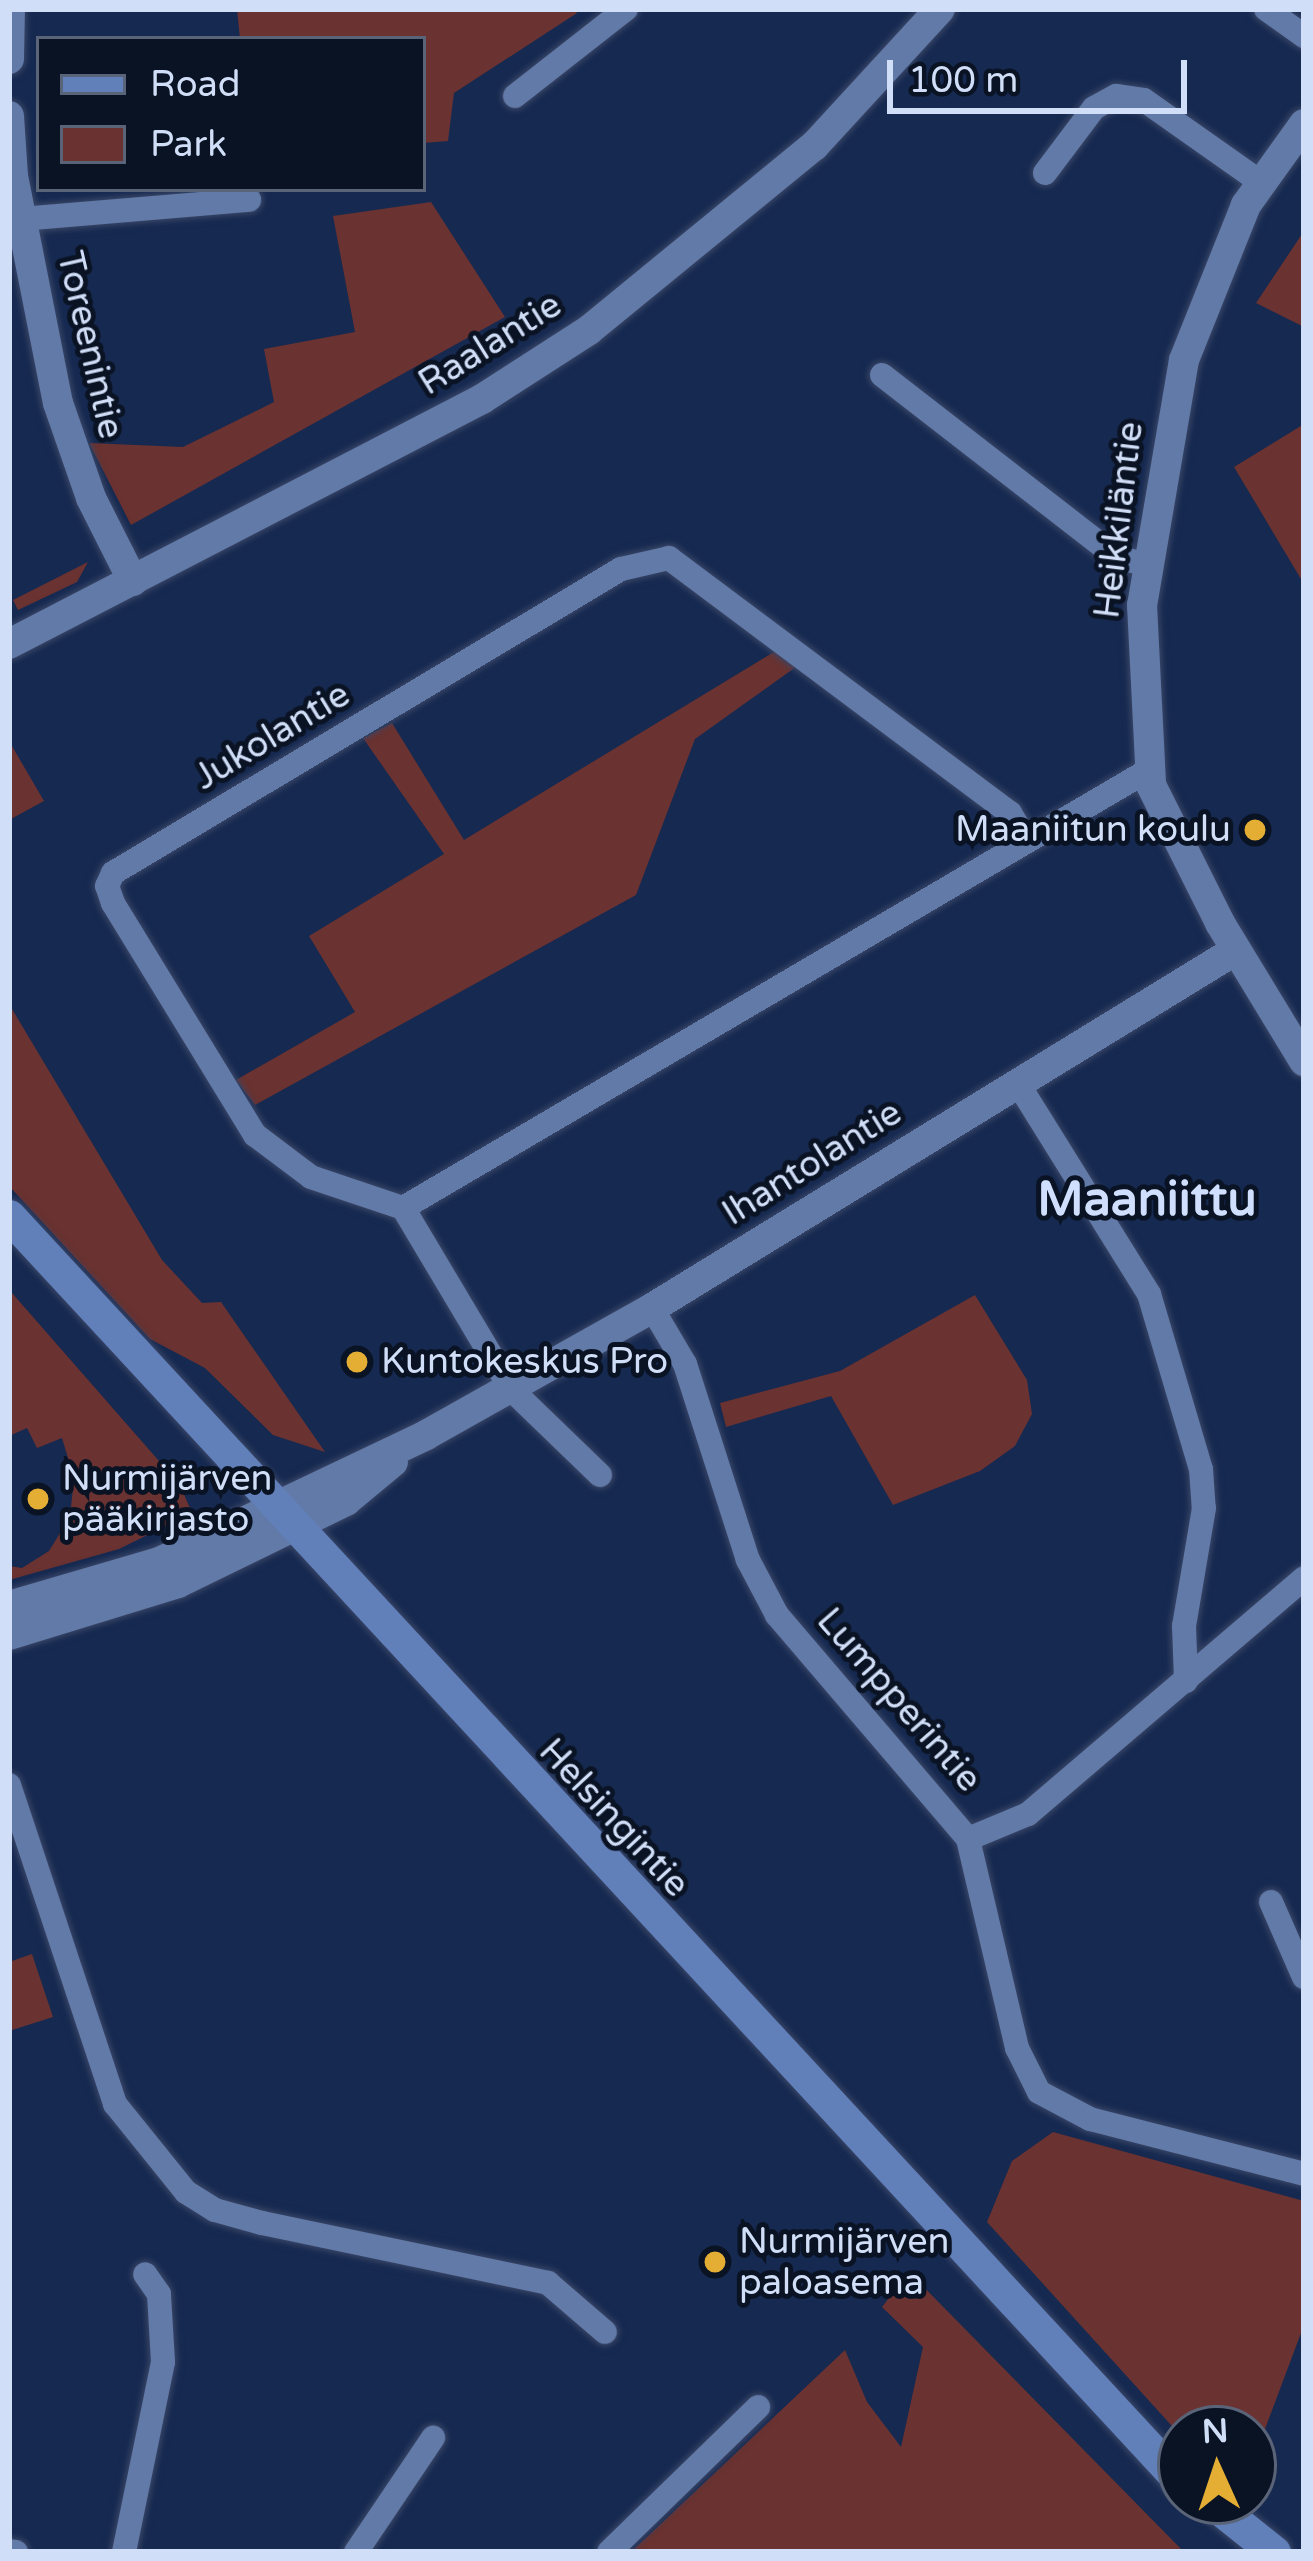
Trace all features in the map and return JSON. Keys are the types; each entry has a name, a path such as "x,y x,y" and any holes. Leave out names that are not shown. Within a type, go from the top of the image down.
{"main road":[{"name":"Helsingintie","path":"9,1216 1157,2454"},
{"path":"1220,2525 1244,2552"},
{"path":"1240,2525 1274,2552"}],"street":[{"path":"9,59 10,9"},
{"path":"515,96 626,9"},
{"name":"Raalantie","path":"9,644 482,399 590,330 814,146 940,9"},
{"path":"1266,9 1304,36"},
{"path":"1046,172 1094,108 1116,96 1144,100 1259,182"},
{"name":"Toreenintie","path":"9,116 20,219 71,447 133,581"},
{"name":"Heikkiläntie","path":"1304,124 1259,182 1184,360 1147,564 1148,771 1236,950 1304,1061"},
{"path":"20,219 249,200"},
{"path":"882,375 1118,558 1147,564"},
{"name":"Jukolantie","path":"403,1208 311,1177 255,1136 112,903 106,886 113,873 621,569 669,558 1010,813 1025,838"},
{"path":"600,1475 511,1389 403,1208 1025,838 1148,771"},
{"name":"Ihantolantie","path":"286,1514 652,1308 1236,950"},
{"path":"1017,1082 1149,1294 1201,1469 1204,1508 1184,1626 1186,1681"},
{"name":"Lumpperintie","path":"652,1308 685,1364 748,1560 777,1615 968,1839 1017,2048 1040,2092 1090,2119 1304,2174"},
{"path":"9,1606 158,1562 286,1514"},
{"path":"9,1635 178,1583 286,1514"},
{"path":"968,1839 1028,1814 1304,1577"},
{"path":"9,1785 116,2104 186,2192 214,2210 262,2223 548,2283 605,2332"},
{"path":"1271,1903 1304,1977"},
{"path":"124,2552 163,2362 160,2294 145,2275"},
{"path":"609,2552 758,2407"},
{"path":"356,2552 433,2438"}],"green space":[{"path":"237,9 574,9 577,13 454,93 448,141 426,143 426,36 240,36"},
{"path":"431,202 505,317 131,525 89,443 183,447 274,402 264,349 355,332 333,216"},
{"path":"1304,231 1304,327 1256,303"},
{"path":"1304,424 1304,584 1234,467"},
{"path":"88,562 77,582 18,610 13,600"},
{"path":"782,647 800,664 695,739 636,895 255,1105 236,1080 355,1012 309,936 444,854 363,738 392,723 464,840"},
{"path":"9,741 44,801 9,820"},
{"path":"9,1004 162,1260 202,1303 221,1302 325,1452 273,1435 205,1368 150,1339 9,1186"},
{"path":"12,1293 180,1485 192,1513 119,1549 9,1580 9,1566 22,1568 49,1551 70,1517 74,1478 62,1438 37,1448 27,1428 9,1436"},
{"path":"975,1295 1027,1380 1032,1414 1015,1446 980,1471 893,1505 831,1396 726,1427 720,1403 840,1371"},
{"path":"32,1954 53,2017 9,2031 9,1962"},
{"path":"1053,2132 1304,2201 1304,2325 1274,2405 1157,2405 1157,2410 987,2222 1012,2161"},
{"path":"909,2272 1184,2552 631,2552 845,2350 867,2402 901,2447 923,2347 882,2307"}],"place":[{"name":"Maaniitun koulu","path":"1255,830"},
{"name":"Kuntokeskus Pro","path":"357,1362"},
{"name":"Nurmijärven pääkirjasto","path":"38,1499"},
{"name":"Nurmijärven paloasema","path":"715,2262"}],"district":[{"name":"Maaniittu","path":"1147,1201"}]}
